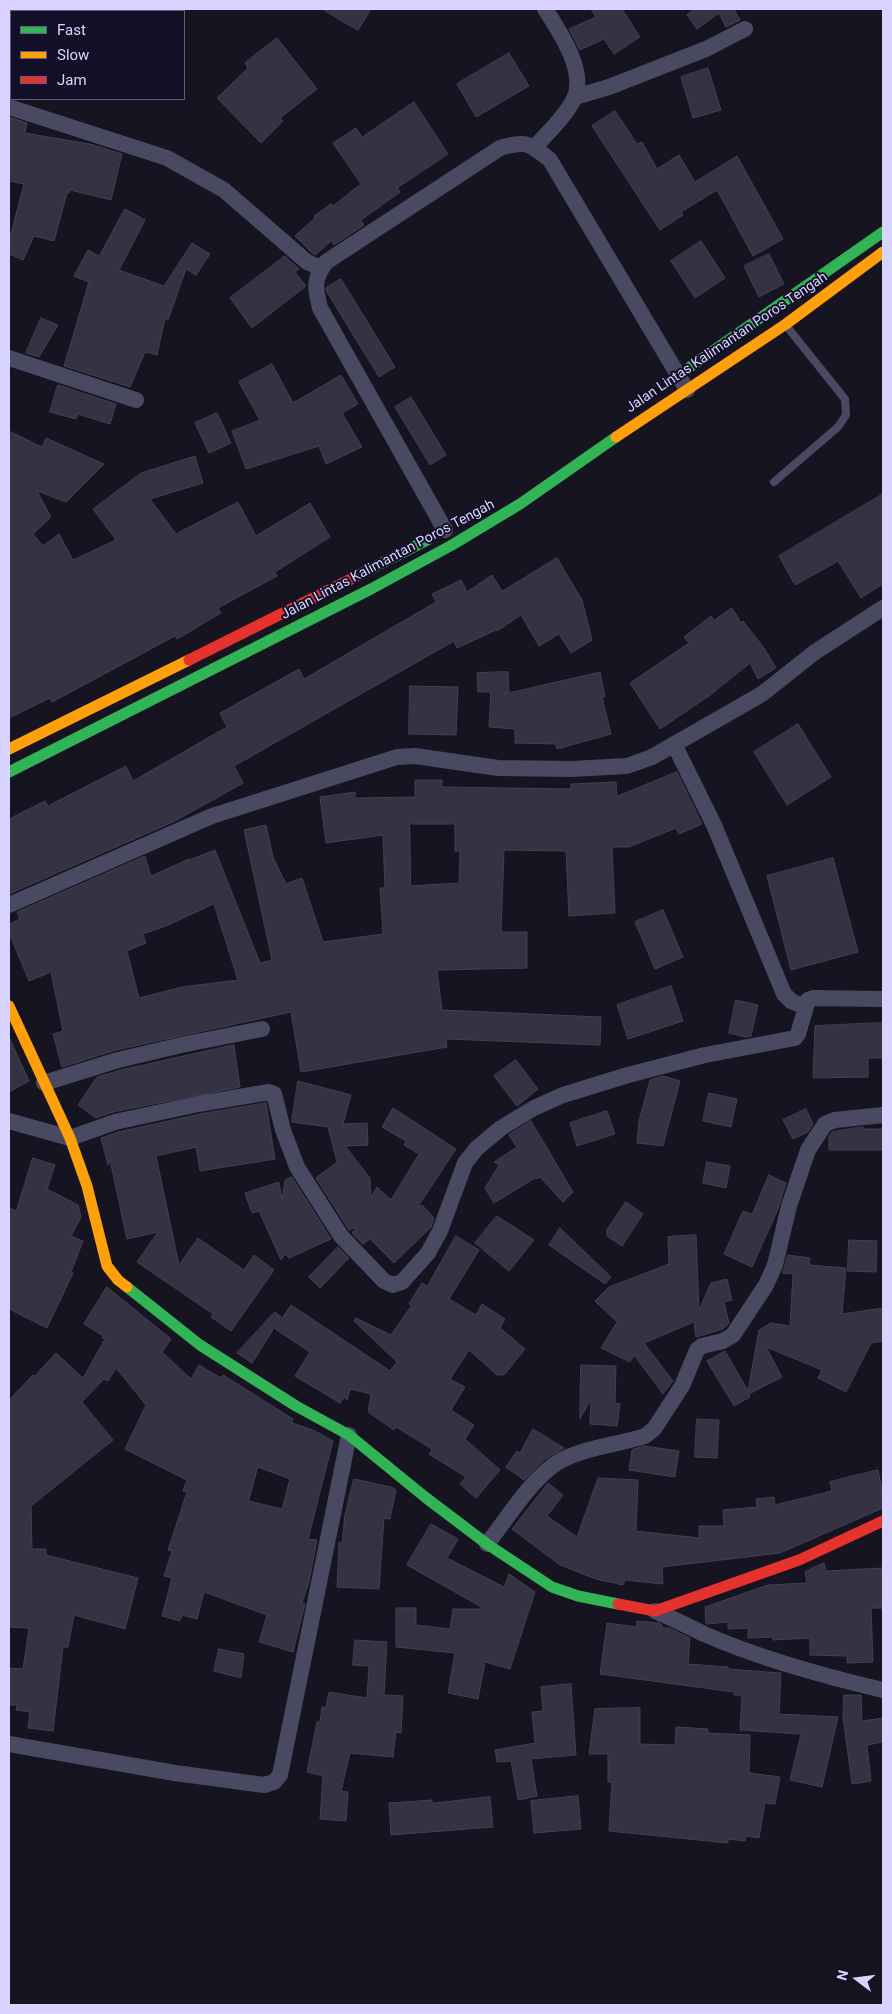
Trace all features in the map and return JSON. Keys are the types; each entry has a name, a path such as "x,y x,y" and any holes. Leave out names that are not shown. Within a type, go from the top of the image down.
{"main road":[{"name":"Jalan Lintas Kalimantan Poros Tengah","path":"674,378 883,232"},
{"name":"Jalan Lintas Kalimantan Poros Tengah","path":"9,772 363,593 452,545 520,504 786,324 883,252"},
{"name":"Jalan Lintas Kalimantan Poros Tengah","path":"9,749 259,626 449,528"},
{"path":"9,1006 70,1138 87,1186 108,1266 118,1280 200,1345 296,1406 349,1435 425,1497 487,1544 552,1587 578,1596 655,1611 799,1560 883,1521"}],"street":[{"path":"535,147 564,115 575,97 577,80 569,47 545,9"},
{"path":"575,97 610,87 689,56 745,29"},
{"path":"9,107 167,158 224,190 307,262 321,268"},
{"path":"449,528 320,308 315,289 317,274 326,262 500,148 519,142 535,147 550,160 674,378 687,390"},
{"path":"9,358 136,400"},
{"path":"9,905 212,816 397,757 415,756 498,768 571,769 627,766 652,757 762,694 815,652 883,608"},
{"path":"674,744 721,841 784,994 791,1001 804,1007"},
{"path":"9,1121 70,1138 115,1122 198,1104 268,1092 274,1094 289,1149 296,1167 341,1236 384,1281 394,1285 402,1282 428,1253 440,1231 465,1163 477,1148 501,1128 534,1108 563,1095 628,1075 705,1055 794,1038 798,1034 804,1007 808,1000 814,998 883,999"},
{"path":"44,1083 118,1060 262,1029"},
{"path":"487,1544 536,1481 560,1461 581,1452 645,1436 654,1429 682,1386 697,1350 702,1346 723,1341 733,1335 766,1285 775,1265 789,1206 808,1150 820,1130 825,1124 835,1120 883,1116"},
{"path":"9,1744 175,1773 264,1784 274,1782 280,1775 349,1435"},
{"path":"655,1611 704,1634 762,1656 844,1681 883,1690"}],"lane":[{"path":"774,482 838,427 846,415 845,399 786,324"}],"building":[{"path":"322,9 371,9 358,30"},
{"path":"591,9 622,9 640,37 614,54 604,39 580,50 569,29 596,17"},
{"path":"695,9 734,9 740,20 726,27 719,13 697,29 687,15"},
{"path":"277,38 317,89 280,118 283,121 261,143 217,98 248,68 245,63"},
{"path":"509,53 529,86 476,117 457,84"},
{"path":"708,68 721,110 693,118 681,77"},
{"path":"414,102 448,154 397,188 400,192 361,220 364,225 334,245 331,241 315,255 295,236 315,218 314,216 331,204 333,206 361,184 333,143 356,128 362,137"},
{"path":"615,111 637,144 642,142 657,169 679,155 695,182 737,156 783,239 753,256 717,190 681,212 683,215 660,230 592,126"},
{"path":"9,117 27,123 25,133 90,144 122,154 111,200 70,190 67,193 54,241 34,236 23,260 9,254 9,241 24,184 9,181"},
{"path":"125,209 145,220 119,270 164,286 192,243 210,254 196,275 186,269 168,320 165,319 157,355 145,352 130,387 64,366 89,282 74,276 88,250 99,256"},
{"path":"701,241 725,278 695,298 671,261"},
{"path":"769,254 784,284 759,297 744,266"},
{"path":"285,256 299,269 295,272 306,286 252,328 230,298"},
{"path":"341,279 395,367 379,377 327,292 326,288"},
{"path":"41,318 58,325 39,357 26,353"},
{"path":"272,364 293,403 341,375 358,404 342,413 362,447 326,464 319,446 246,469 232,431 260,420 239,382"},
{"path":"58,385 116,404 110,424 78,414 76,419 50,412"},
{"path":"411,397 446,455 430,465 395,407"},
{"path":"217,413 231,443 209,453 195,423"},
{"path":"9,431 42,447 46,438 104,464 66,502 37,491 51,517 33,534 43,546 59,534 73,560 116,540 93,509 141,473 195,456 203,483 150,499 176,534 238,502 256,536 310,503 330,537 275,572 277,576 218,608 221,613 177,639 175,636 52,702 50,698 9,718"},
{"path":"883,494 883,584 861,598 838,561 795,585 779,556"},
{"path":"557,558 582,600 592,640 571,653 559,634 539,646 521,615 497,631 457,648 454,641 234,766 243,783 175,821 9,894 9,819 45,801 48,806 126,766 133,781 227,727 220,713 299,669 304,679 436,602 432,594 461,580 467,592 492,575 502,591"},
{"path":"732,608 741,623 743,621 764,648 776,668 758,679 750,663 709,696 660,729 630,683 689,643 684,637 711,616 714,620"},
{"path":"508,672 509,692 504,694 600,672 605,697 602,697 611,734 557,749 556,744 515,743 515,729 489,727 491,692 478,692 477,673"},
{"path":"410,686 458,687 456,735 409,734"},
{"path":"798,724 831,777 787,805 754,752"},
{"path":"677,772 702,824 679,834 676,828 629,847 612,847 615,913 569,916 566,851 504,850 501,932 527,932 527,968 437,970 442,1010 601,1017 600,1045 446,1039 447,1047 301,1072 291,1012 116,1050 62,1067 53,1034 63,1031 51,972 29,981 9,933 9,924 20,919 17,912 145,856 151,876 215,850 260,963 272,960 244,830 266,825 273,857 286,884 302,878 323,942 383,934 380,888 385,888 383,835 326,843 320,797 355,792 355,798 415,797 415,780 442,780 442,787 571,789 571,784 616,782 617,796","holes":["410,824 455,824 455,851 460,851 459,883 411,886","214,904 238,980 182,987 139,998 127,951 146,943 143,934 166,926"]},
{"path":"833,858 858,952 791,970 767,876"},
{"path":"663,910 683,957 655,969 635,922"},
{"path":"671,986 683,1021 628,1039 617,1005"},
{"path":"736,1000 758,1005 751,1036 746,1037 729,1033"},
{"path":"883,1023 883,1058 868,1058 868,1077 813,1078 815,1026"},
{"path":"9,1037 29,1081 9,1092"},
{"path":"234,1045 240,1087 113,1112 96,1118 78,1105 97,1077"},
{"path":"516,1060 538,1089 517,1106 494,1076"},
{"path":"663,1076 680,1081 663,1146 637,1143 639,1121 650,1080"},
{"path":"298,1081 351,1095 343,1124 367,1123 368,1145 345,1146 370,1178 371,1197 377,1187 391,1200 419,1154 404,1145 406,1141 382,1127 393,1108 456,1149 417,1208 422,1205 434,1218 431,1227 394,1263 370,1239 363,1244 352,1233 357,1227 349,1230 316,1178 337,1162 328,1127 292,1122"},
{"path":"709,1093 737,1099 731,1127 703,1121"},
{"path":"266,1103 275,1159 200,1171 196,1147 156,1156 179,1265 198,1238 244,1270 254,1255 274,1270 231,1331 211,1317 213,1314 137,1262 158,1232 127,1239 110,1160 108,1165 101,1138 118,1132 200,1114"},
{"path":"806,1109 813,1124 808,1132 793,1139 783,1120"},
{"path":"607,1111 615,1134 577,1146 570,1123"},
{"path":"531,1121 573,1192 563,1202 540,1177 535,1178 494,1203 485,1188 499,1165 494,1162 517,1147 509,1135"},
{"path":"863,1127 864,1129 883,1129 883,1150 829,1150 829,1136 832,1132"},
{"path":"33,1158 55,1165 47,1189 78,1205 81,1217 71,1236 83,1241 71,1272 73,1273 47,1328 9,1309 9,1208 16,1211"},
{"path":"707,1162 730,1166 726,1188 703,1183"},
{"path":"769,1175 786,1183 778,1209 752,1267 724,1254 743,1211 752,1214"},
{"path":"292,1177 331,1239 289,1258 285,1254 281,1260 259,1211 252,1213 245,1193 279,1182 282,1200 285,1180"},
{"path":"626,1202 643,1214 622,1246 607,1236 607,1230"},
{"path":"497,1216 534,1240 509,1271 475,1243"},
{"path":"560,1228 611,1277 605,1284 549,1245"},
{"path":"696,1235 699,1310 711,1283 727,1279 732,1300 724,1302 729,1323 723,1329 696,1337 694,1322 644,1343 673,1381 663,1394 634,1355 630,1362 601,1348 617,1322 595,1301 609,1287 669,1264 668,1237"},
{"path":"456,1236 479,1250 449,1299 476,1315 482,1304 505,1319 500,1328 525,1349 504,1375 497,1375 469,1350 450,1379 465,1387 451,1410 474,1425 465,1439 500,1470 476,1498 460,1484 466,1477 429,1454 432,1449 396,1427 394,1430 368,1412 371,1394 350,1389 347,1400 344,1397 340,1403 295,1376 310,1352 275,1329 291,1305 390,1371 397,1362 354,1321 356,1318 391,1335 412,1305 409,1304 422,1283 427,1286"},
{"path":"849,1240 877,1241 876,1272 848,1271"},
{"path":"338,1247 349,1258 320,1288 309,1277"},
{"path":"788,1255 810,1258 809,1265 846,1268 842,1314 883,1308 883,1341 871,1343 846,1392 818,1378 822,1370 766,1347 782,1377 749,1394 750,1397 734,1406 707,1361 725,1351 748,1391 759,1330 771,1323 790,1326 793,1274 783,1273"},
{"path":"107,1287 171,1339 162,1352 191,1379 199,1365 221,1378 223,1375 293,1419 292,1423 313,1430 333,1441 308,1539 317,1540 309,1582 302,1603 305,1604 293,1652 259,1642 267,1615 204,1592 197,1619 182,1615 180,1621 162,1616 172,1578 164,1576 172,1551 168,1550 187,1492 183,1491 187,1480 125,1449 146,1405 116,1368 108,1381 104,1379 82,1402 113,1440 31,1506 32,1549 46,1549 46,1555 138,1578 125,1629 74,1615 68,1647 63,1647 53,1731 28,1728 30,1712 16,1710 17,1705 9,1705 9,1668 23,1669 29,1628 9,1627 9,1400 56,1353 83,1378 105,1339 84,1324","holes":["258,1467 290,1479 282,1509 249,1501"]},
{"path":"275,1312 281,1317 252,1363 237,1353"},
{"path":"581,1365 616,1366 615,1403 620,1404 617,1426 590,1424 591,1399 580,1419"},
{"path":"697,1419 719,1420 717,1458 695,1457"},
{"path":"533,1429 564,1448 544,1460 524,1480 506,1467 517,1451 520,1453"},
{"path":"645,1446 679,1451 675,1477 629,1470 632,1450"},
{"path":"878,1470 883,1494 883,1508 780,1553 662,1567 663,1584 625,1580 623,1585 596,1579 560,1565 512,1529 548,1483 563,1495 547,1516 577,1537 598,1478 638,1480 636,1531 699,1538 699,1526 724,1526 723,1510 757,1507 756,1499 774,1497 775,1505 832,1491 830,1482"},
{"path":"354,1479 391,1487 396,1490 390,1519 384,1518 379,1589 337,1587 339,1542 342,1543 345,1515"},
{"path":"431,1524 458,1539 447,1558 504,1587 509,1574 535,1592 510,1669 485,1662 478,1699 448,1693 455,1653 396,1647 396,1608 416,1608 416,1625 450,1629 453,1609 485,1609 407,1565"},
{"path":"824,1563 826,1571 883,1568 883,1608 871,1608 873,1662 847,1663 847,1656 810,1655 810,1638 773,1640 773,1637 748,1638 748,1628 728,1629 728,1622 706,1624 705,1607 768,1585 807,1583 805,1572"},
{"path":"637,1621 659,1623 662,1625 662,1628 669,1628 690,1638 688,1664 781,1673 779,1714 838,1717 822,1787 790,1780 801,1734 740,1730 742,1695 734,1695 734,1692 600,1674 607,1623 637,1627"},
{"path":"355,1640 387,1642 384,1695 403,1696 401,1733 396,1732 393,1757 350,1753 341,1791 348,1792 346,1821 320,1819 323,1776 307,1772 322,1707 326,1707 329,1692 367,1698 369,1666 353,1665"},
{"path":"219,1649 244,1654 241,1678 214,1671"},
{"path":"571,1684 576,1755 531,1759 537,1796 518,1800 511,1761 497,1762 495,1750 535,1743 532,1712 543,1711 541,1687"},
{"path":"844,1695 861,1695 862,1721 883,1718 883,1742 867,1745 871,1781 852,1784 843,1717"},
{"path":"640,1708 640,1744 675,1745 676,1727 708,1729 708,1733 750,1735 749,1773 780,1777 775,1804 765,1803 759,1838 746,1836 745,1841 728,1839 728,1843 609,1831 612,1782 608,1782 608,1754 589,1754 595,1709"},
{"path":"578,1796 581,1829 534,1833 531,1801"},
{"path":"490,1797 493,1827 391,1835 389,1803 432,1800 432,1803"}],"traffic: fast":[{"path":"690,367 883,232"},
{"path":"9,772 371,589 452,545 520,504 616,437"},
{"path":"359,575 427,540"},
{"path":"127,1287 200,1345 296,1406 349,1435 425,1497 487,1544 552,1587 578,1596 618,1604"}],"traffic: slow":[{"path":"616,437 786,324 883,252"},
{"path":"9,749 189,660"},
{"path":"9,1006 70,1138 87,1186 107,1266 118,1280 127,1287"}],"traffic: jam":[{"path":"189,660 359,575"},
{"path":"618,1604 655,1611 799,1560 883,1521"}]}
